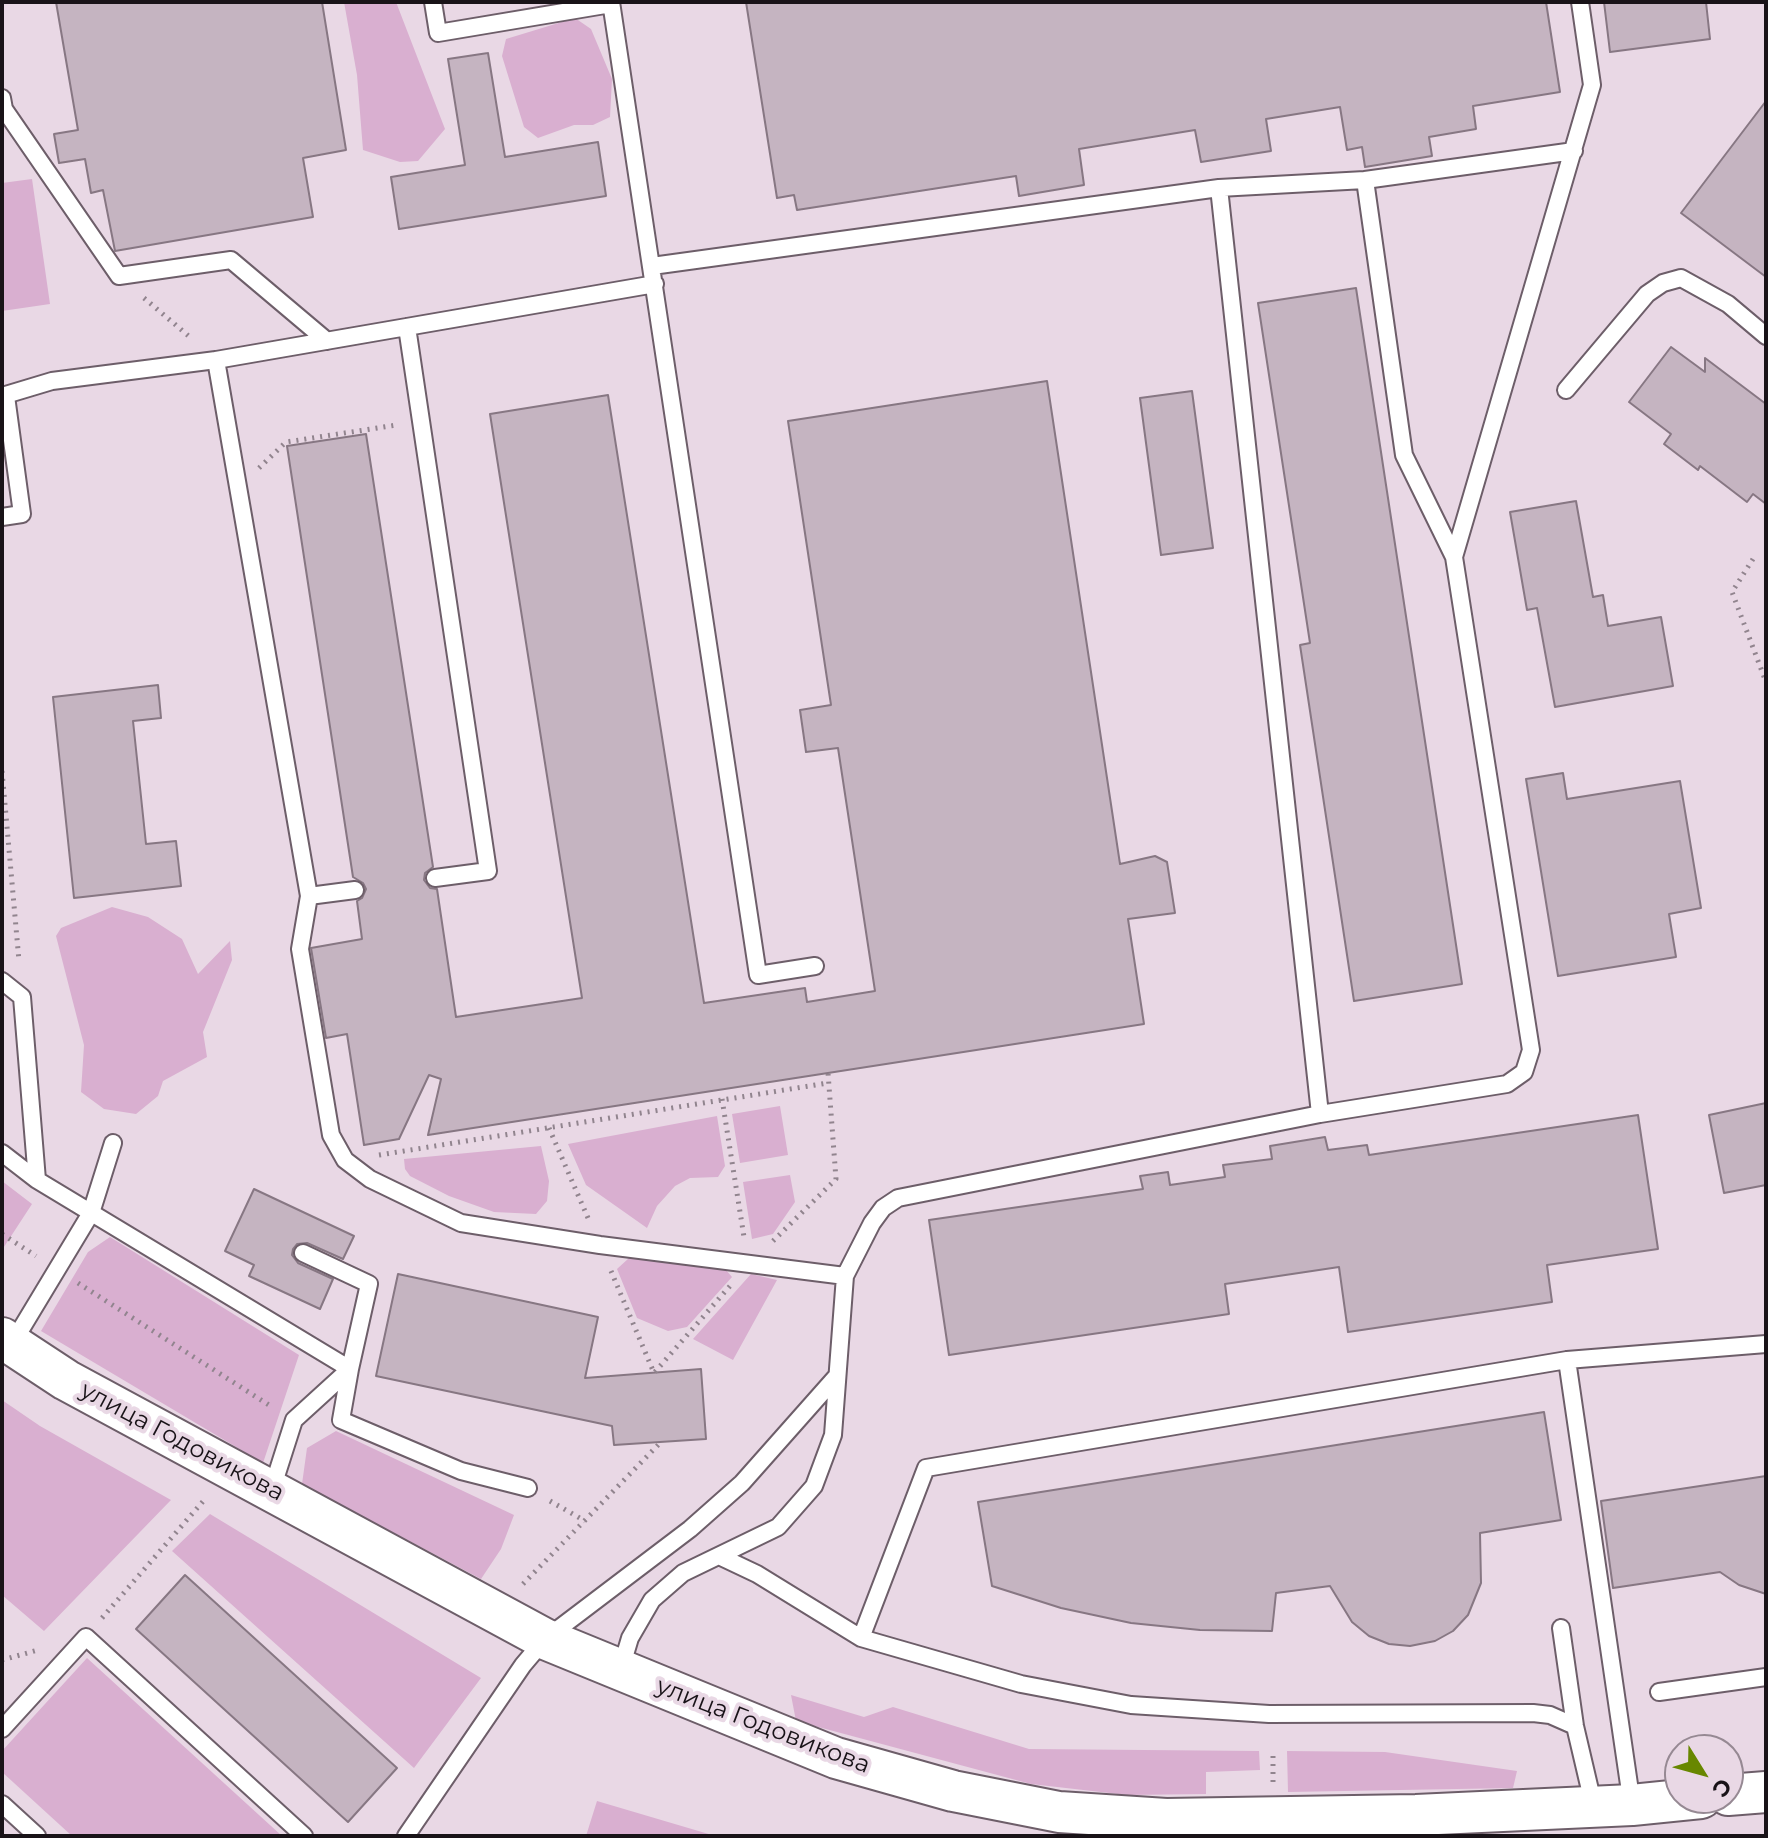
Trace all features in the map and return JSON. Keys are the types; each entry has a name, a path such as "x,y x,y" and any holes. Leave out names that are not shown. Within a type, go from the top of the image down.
{"street":[{"name":"улица Годовикова","path":"7,1341 66,1380 545,1639 836,1758 953,1791 1059,1812 1166,1819 1613,1806 1664,1801"},
{"path":"1744,1794 1766,1792"}],"lane":[{"path":"433,2 438,33 611,3 758,975 815,966"},
{"path":"1454,557 1592,85 1580,2"},
{"path":"2,98 4,109 119,276 231,260 327,341"},
{"path":"652,266 1219,188 1365,180 1574,151"},
{"path":"620,1670 630,1638 652,1600 683,1573 778,1527 814,1486 833,1435 845,1276 872,1223 883,1208 898,1198 1320,1114 1507,1084 1524,1072 1531,1050 1454,557 1404,455 1365,180"},
{"path":"1219,188 1320,1114"},
{"path":"1566,390 1647,294 1663,283 1681,278 1728,304 1766,336"},
{"path":"2,517 22,514 4,396 52,381 216,360 655,284"},
{"path":"407,327 488,871 435,878"},
{"path":"216,360 309,896 300,949 331,1135 345,1160 370,1179 461,1223 845,1276"},
{"path":"309,896 355,890"},
{"path":"2,981 22,997 37,1180"},
{"path":"7,1341 91,1213 113,1143"},
{"path":"2,1153 37,1180 350,1369"},
{"path":"303,1253 369,1284 341,1420 461,1471 528,1488"},
{"path":"861,1638 926,1468 1567,1360 1766,1344"},
{"path":"1567,1360 1613,1806"},
{"path":"272,1491 294,1420 350,1369"},
{"path":"406,1836 523,1665 545,1639 690,1529 742,1483 836,1377"},
{"path":"719,1556 757,1574 861,1638 1021,1684 1131,1705 1269,1714 1533,1713 1550,1715 1575,1726"},
{"path":"1561,1628 1575,1726 1613,1806"},
{"path":"2,1729 86,1637 304,1836"},
{"path":"1659,1692 1766,1677"},
{"path":"2,1804 37,1836"}],"path":[{"path":"119,276 216,360"},
{"path":"238,488 286,442 421,422"},
{"path":"1753,559 1732,592 1766,682"},
{"path":"2,771 22,997"},
{"path":"345,1160 828,1083"},
{"path":"722,1099 749,1265"},
{"path":"2,1234 9,1239"},
{"path":"77,1282 276,1409"},
{"path":"523,1584 661,1442"},
{"path":"528,1488 585,1521"},
{"path":"2,1660 86,1637 213,1490"}],"shaded area":[{"path":"344,2 396,2 445,129 418,161 400,162 363,150 357,75"},
{"path":"575,18 591,29 612,79 610,117 593,125 574,125 538,138 524,127 502,56 506,39"},
{"path":"32,179 50,304 2,311 2,183"},
{"path":"112,907 148,917 182,939 198,974 230,941 232,960 203,1032 207,1057 163,1081 158,1096 136,1114 104,1109 81,1092 84,1045 56,936 61,928"},
{"path":"780,1106 788,1155 740,1163 732,1114"},
{"path":"717,1116 725,1166 718,1177 690,1178 675,1186 657,1206 647,1228 586,1185 568,1144"},
{"path":"541,1146 549,1181 547,1201 536,1214 494,1212 449,1196 410,1176 405,1169 404,1159"},
{"path":"790,1175 795,1202 773,1234 752,1239 743,1182"},
{"path":"2,1181 32,1204 2,1250"},
{"path":"110,1237 299,1355 263,1463 41,1331 88,1252"},
{"path":"629,1258 726,1270 732,1277 687,1327 668,1331 637,1318 617,1269"},
{"path":"751,1274 777,1280 733,1360 693,1339"},
{"path":"2,1400 40,1426 171,1500 44,1631 2,1595"},
{"path":"336,1431 514,1515 501,1549 481,1579 302,1484 307,1448"},
{"path":"210,1514 481,1678 414,1768 172,1551"},
{"path":"87,1658 282,1836 72,1836 2,1772 2,1751"},
{"path":"791,1695 864,1717 893,1707 1029,1749 1259,1751 1260,1770 1206,1772 1206,1794 1127,1795 1031,1784 796,1721"},
{"path":"1287,1751 1385,1752 1517,1771 1513,1788 1288,1792"},
{"path":"597,1801 712,1835 712,1836 586,1836"}],"building":[{"path":"56,2 322,2 346,150 303,158 313,217 115,251 103,190 91,193 85,159 59,163 54,134 78,130"},
{"path":"746,2 1546,2 1560,92 1473,106 1476,129 1429,137 1432,156 1365,167 1362,147 1347,150 1340,107 1266,119 1271,151 1201,162 1195,130 1079,149 1084,185 1019,196 1016,176 797,210 794,195 777,198"},
{"path":"1604,2 1706,2 1710,39 1610,52"},
{"path":"488,53 505,157 598,142 606,196 399,229 391,177 465,165 448,59"},
{"path":"1766,101 1766,277 1681,213"},
{"path":"1356,288 1462,984 1354,1001 1300,645 1310,643 1258,303"},
{"path":"1671,347 1705,372 1705,358 1766,404 1766,504 1753,494 1747,502 1700,466 1698,470 1664,444 1671,434 1629,402"},
{"path":"1047,381 1120,864 1155,856 1167,862 1175,913 1128,919 1144,1024 428,1135 441,1079 429,1075 399,1139 364,1145 347,1034 326,1038 311,948 362,939 357,901 366,889 353,877 287,446 366,434 433,867 425,873 424,880 430,888 437,889 456,1017 582,998 490,414 608,395 704,1003 805,988 807,1002 875,991 838,748 806,752 800,710 831,705 788,421"},
{"path":"1192,391 1213,548 1161,555 1140,398"},
{"path":"1576,501 1593,597 1603,595 1608,626 1661,617 1673,686 1555,707 1537,608 1527,610 1510,512"},
{"path":"158,685 161,718 133,721 146,844 176,841 181,886 74,898 53,697"},
{"path":"1563,773 1567,799 1680,781 1701,908 1669,914 1676,957 1558,976 1526,779"},
{"path":"1766,1103 1766,1185 1724,1193 1709,1115"},
{"path":"1638,1115 1658,1249 1547,1265 1552,1302 1348,1332 1339,1267 1225,1284 1229,1314 949,1355 929,1220 1143,1189 1140,1176 1168,1172 1170,1185 1225,1177 1223,1165 1272,1159 1270,1146 1325,1137 1328,1150 1367,1145 1369,1155"},
{"path":"254,1189 354,1236 343,1259 307,1243 297,1244 293,1249 292,1255 298,1263 333,1279 320,1309 249,1276 254,1265 225,1251"},
{"path":"398,1274 598,1317 585,1378 701,1369 706,1439 614,1445 612,1426 376,1376"},
{"path":"1544,1412 1561,1520 1480,1533 1481,1583 1468,1615 1453,1631 1435,1641 1410,1646 1389,1644 1369,1636 1352,1622 1330,1586 1276,1593 1272,1631 1200,1630 1131,1623 1061,1608 992,1586 978,1502"},
{"path":"1766,1476 1766,1594 1739,1585 1720,1572 1613,1588 1601,1501"},
{"path":"185,1575 397,1768 348,1822 136,1629"}]}
